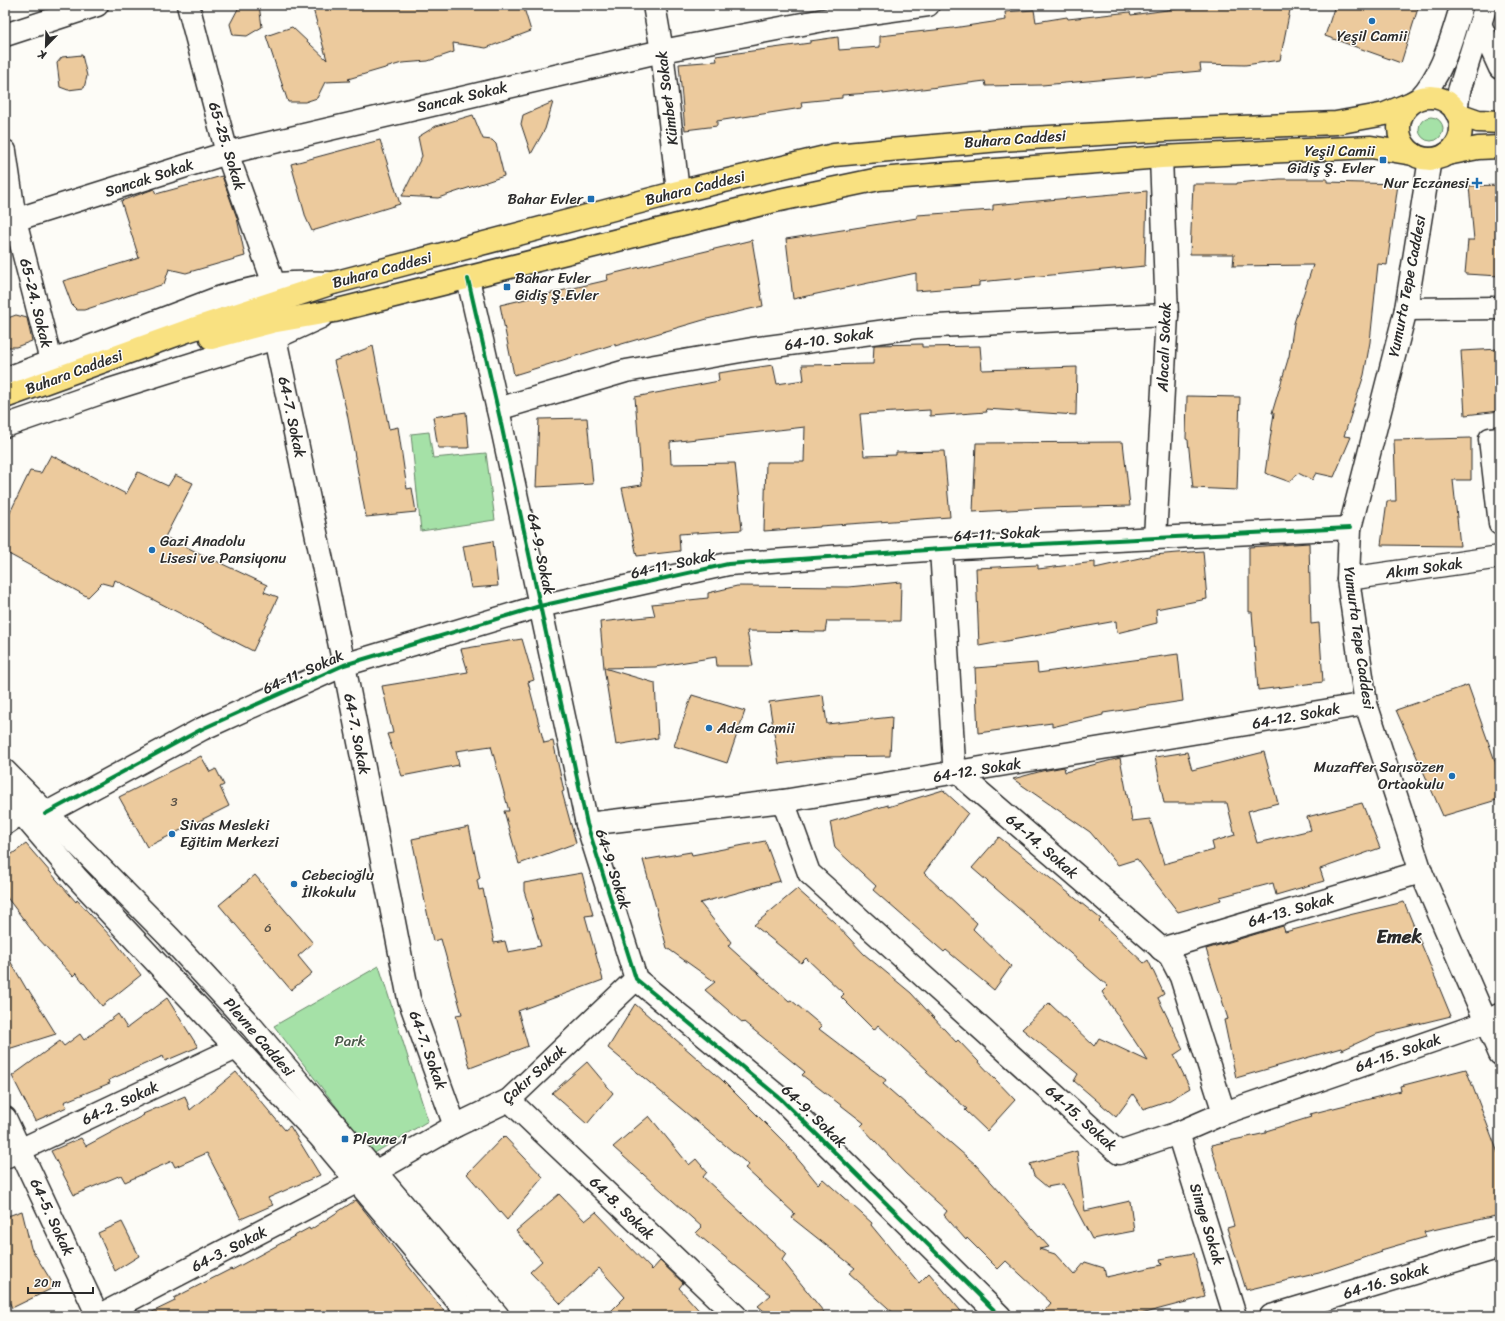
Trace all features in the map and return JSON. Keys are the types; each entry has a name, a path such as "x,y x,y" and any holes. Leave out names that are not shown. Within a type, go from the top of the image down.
{"main road":[{"path":"1457,113 1461,123 1461,134 1456,146 1430,156 1401,140 1399,127 1402,115 1415,101 1432,97 1443,100 1457,113 1478,121 1500,122"},
{"name":"Buhara Caddesi","path":"5,397 187,331 333,283 678,192 834,155 862,151 1000,140 1336,123 1385,114 1415,101"},
{"name":"Buhara Caddesi","path":"5,408 187,344 272,322 334,311 468,279 770,202 872,180 1161,157 1371,147 1430,156 1463,150 1500,147"}],"street":[{"path":"5,35 97,5"},
{"name":"65-25. Sokak","path":"188,5 227,152 274,284"},
{"name":"Kümbet Sokak","path":"654,5 662,51 678,192"},
{"name":"Sancak Sokak","path":"10,222 227,152 833,11 928,5"},
{"path":"1415,101 1433,83 1440,71 1462,5"},
{"path":"1483,14 1500,68"},
{"path":"1457,113 1459,91 1483,14"},
{"name":"65-24. Sokak","path":"5,151 10,222 51,361"},
{"name":"Yumurta Tepe Caddesi","path":"1430,156 1406,309 1350,528 1348,579 1366,704 1421,872 1493,1018 1500,1054"},
{"name":"Alacalı Sokak","path":"1155,538 1167,315 1161,157"},
{"name":"64-9. Sokak","path":"468,279 498,409 586,824 636,979 781,1099 1000,1316"},
{"path":"5,379 218,298 248,289 274,284 299,282 333,283"},
{"path":"1406,309 1500,308"},
{"path":"5,426 103,392 275,338 334,311"},
{"name":"64-10. Sokak","path":"498,409 626,371 768,347 916,327 1167,315"},
{"name":"64-7. Sokak","path":"275,338 344,665 409,999 455,1126"},
{"path":"1500,438 1490,438 1500,524"},
{"name":"64-11. Sokak","path":"27,814 202,729 344,665 540,606 728,564 941,549 1350,528"},
{"name":"64-14. Sokak","path":"941,549 954,763 967,781 1170,956 1181,977 1224,1113"},
{"name":"Akım Sokak","path":"1348,579 1500,556"},
{"name":"64-12. Sokak","path":"586,824 783,801 961,773 1366,704"},
{"name":"Plevne Caddesi","path":"5,771 27,814 76,877 319,1136 367,1176 498,1316"},
{"name":"Plevne Caddesi","path":"5,794 174,943 252,1027 345,1139 367,1176 470,1316"},
{"name":"64-15. Sokak","path":"783,801 809,873 1119,1153 1178,1133 1224,1113 1493,1018"},
{"name":"64-13. Sokak","path":"1161,949 1421,872"},
{"name":"Çakır Sokak","path":"367,1176 455,1126 509,1100 636,979"},
{"name":"64-2. Sokak","path":"13,1153 236,1048"},
{"name":"64-8. Sokak","path":"509,1100 736,1316"},
{"name":"64-5. Sokak","path":"5,1118 13,1153 99,1316"},
{"name":"Simge Sokak","path":"1178,1133 1235,1316"},
{"name":"64-3. Sokak","path":"99,1316 367,1176"},
{"name":"64-16. Sokak","path":"1271,1316 1500,1247"}],"green space":[{"path":"1431,117 1440,120 1443,129 1440,138 1431,141 1422,138 1419,129 1422,120"},
{"path":"429,432 433,458 486,453 495,520 421,531 411,434"},
{"name":"Park","path":"379,966 428,1121 373,1154 274,1026"}],"building":[{"path":"240,5 259,5 262,27 247,36 233,35 230,24"},
{"path":"312,5 523,5 531,31 486,48 453,43 454,52 428,61 402,63 348,79 350,81 325,82 317,98 305,102 288,102 266,36 292,27 327,60"},
{"path":"1204,5 1291,5 1280,60 1245,65 1200,64 1201,71 1042,85 986,86 985,81 883,94 883,92 842,95 842,98 801,102 802,108 717,121 717,126 685,130 679,64 717,61 716,56 810,43 810,41 838,37 839,50 880,47 880,36 953,28 1006,20 1005,12 1034,10 1036,22 1067,17 1068,19 1130,12 1131,15"},
{"name":"Yeşil Camii","path":"1335,5 1419,5 1401,63 1325,36"},
{"path":"82,55 87,76 84,88 68,90 60,87 57,63 62,57"},
{"path":"553,102 545,129 531,154 521,124 523,115"},
{"path":"473,115 483,139 492,140 496,144 504,176 438,198 402,196 422,156 418,137 436,126"},
{"path":"380,140 400,204 312,231 306,218 291,164"},
{"path":"222,176 237,218 245,256 186,273 169,269 164,284 84,310 77,310 72,305 63,281 139,258 121,201 154,189 156,194"},
{"path":"1280,179 1327,179 1327,182 1398,184 1387,265 1378,264 1370,342 1364,375 1344,436 1351,437 1334,477 1316,473 1312,480 1298,473 1290,482 1265,473 1274,413 1272,413 1289,356 1294,323 1313,265 1233,266 1234,254 1190,254 1193,184 1237,184"},
{"path":"1500,185 1500,276 1465,274 1468,240 1474,240 1469,186"},
{"path":"1147,191 1145,266 979,282 979,286 916,291 916,273 793,299 786,239 917,218 917,215 993,210 993,205"},
{"path":"752,240 763,306 707,319 615,346 615,344 514,375 500,305 608,280 607,275"},
{"path":"16,315 27,318 32,341 16,347 5,347 5,319"},
{"path":"922,344 922,347 980,346 982,370 1077,367 1076,415 986,409 987,412 930,416 930,410 860,414 864,456 896,455 896,452 944,451 950,517 764,531 766,462 804,462 805,427 670,442 671,464 735,463 742,530 679,534 680,551 637,556 622,488 642,485 635,397 719,381 718,373 773,365 777,384 804,380 802,365 873,364 874,345"},
{"path":"373,346 389,429 398,427 407,489 412,488 416,512 366,517 347,413 334,361"},
{"path":"1500,349 1500,411 1465,415 1461,351"},
{"path":"1187,396 1240,397 1237,490 1193,488 1188,440 1186,439"},
{"path":"466,412 469,448 438,448 433,417"},
{"path":"587,418 593,484 536,487 539,419"},
{"path":"1471,438 1471,480 1453,480 1460,546 1381,545 1387,501 1396,501 1394,440"},
{"path":"1123,442 1130,506 1043,508 973,512 976,443"},
{"path":"51,455 126,494 138,472 168,486 175,475 193,483 165,537 267,585 264,592 278,597 253,651 115,580 113,586 102,583 88,597 5,552 5,523 30,471 41,473"},
{"path":"493,541 498,586 471,588 463,546"},
{"path":"1309,543 1311,624 1319,623 1323,682 1258,690 1252,612 1249,612 1249,547"},
{"path":"1203,551 1207,599 1156,609 1157,623 1117,633 1116,621 979,646 976,568 1038,565 1038,569 1095,562 1095,568 1153,555"},
{"path":"901,582 900,621 827,621 825,632 747,631 753,666 717,666 716,657 655,667 604,668 600,622 655,616 652,604 708,598 708,593 737,586 848,587"},
{"path":"522,639 534,680 528,682 544,743 553,741 564,791 562,792 576,843 519,864 504,811 509,811 491,746 456,751 459,765 402,776 387,734 393,733 382,686 468,672 461,649"},
{"path":"1178,654 1183,701 1103,713 1103,715 1052,727 1052,723 978,733 975,668 1037,663 1038,673"},
{"path":"604,668 655,683 658,738 616,745"},
{"path":"1468,685 1500,775 1500,799 1443,816 1396,710"},
{"name":"Adem Camii","path":"692,695 745,711 727,763 674,746"},
{"path":"823,695 827,724 892,717 890,756 828,757 779,764 769,702"},
{"path":"1187,752 1192,770 1264,752 1278,803 1248,811 1257,843 1311,830 1307,817 1362,803 1380,848 1320,869 1324,881 1276,895 1273,883 1220,897 1221,900 1178,912 1137,859 1118,865 1090,832 1013,779 1064,767 1065,772 1120,758 1132,821 1150,819 1164,864 1214,850 1212,842 1235,835 1227,803 1164,803 1155,757"},
{"name":"Sivas Mesleki Eğitim Merkezi","path":"201,756 210,772 216,769 224,785 220,787 229,806 147,847 119,797"},
{"path":"943,790 968,813 924,873 977,923 973,929 1011,966 994,990 946,950 944,952 873,890 876,886 835,848 830,822 888,805 888,807"},
{"path":"469,827 480,878 477,880 479,890 483,889 494,943 505,941 508,952 541,946 524,891 524,883 582,873 593,915 585,916 603,980 518,1011 528,1046 470,1068 456,1015 462,1014 441,939 433,941 412,839"},
{"path":"999,837 1101,919 1099,921 1144,963 1148,960 1164,994 1158,998 1183,1049 1174,1055 1190,1088 1170,1100 1143,1109 1133,1094 1116,1117 1074,1081 1078,1074 1022,1029 1049,1003 1094,1046 1099,1038 1148,1061 1102,992 1108,986 972,868"},
{"path":"765,841 780,881 700,903 731,942 728,946 789,1001 791,1000 822,1026 819,1029 886,1080 883,1084 975,1164 1049,1247 1039,1249 1055,1254 1074,1275 1085,1262 1104,1268 1106,1277 1162,1265 1160,1259 1194,1253 1205,1297 1133,1316 1040,1316 1051,1303 1006,1261 998,1269 967,1238 966,1240 944,1215 947,1211 906,1174 861,1126 864,1123 802,1075 805,1072 744,1022 743,1023 705,990 715,982 667,948 643,860 691,852 692,855"},
{"path":"26,844 76,902 77,900 114,940 141,975 102,1006 76,973 73,976 37,937 5,895 5,859"},
{"name":"Cebecioğlu İlkokulu","path":"255,875 313,943 298,956 312,973 291,990 219,905"},
{"path":"797,889 834,922 864,954 911,993 956,1042 958,1040 1015,1100 987,1131 965,1110 967,1109 926,1072 928,1071 878,1025 874,1030 841,997 844,994 806,958 801,963 754,925"},
{"path":"1404,902 1451,1016 1377,1034 1342,1050 1341,1048 1236,1078 1224,1020 1228,1019 1206,949 1283,926 1285,932"},
{"path":"5,952 27,990 28,989 56,1034 5,1050"},
{"path":"167,998 198,1047 165,1061 163,1056 109,1080 110,1083 64,1102 67,1107 35,1121 12,1076 60,1041 64,1046 80,1034 84,1040 118,1014 127,1028"},
{"path":"635,1004 722,1080 783,1141 818,1184 823,1179 872,1223 871,1225 919,1283 929,1273 965,1316 897,1316 849,1273 855,1268 792,1218 795,1214 745,1168 749,1165 608,1048"},
{"path":"587,1062 613,1093 587,1124 552,1093"},
{"path":"1466,1069 1500,1158 1500,1215 1424,1232 1426,1237 1381,1250 1382,1252 1319,1273 1246,1290 1227,1228 1234,1226 1211,1145 1266,1133 1266,1131 1311,1117 1310,1114 1401,1091 1400,1086"},
{"path":"236,1072 285,1130 290,1126 320,1175 268,1198 273,1205 241,1219 207,1153 175,1167 172,1161 125,1182 121,1175 74,1195 51,1151 81,1138 86,1146 144,1115 143,1114 185,1096 190,1110"},
{"path":"649,1116 689,1165 696,1159 707,1172 703,1177 786,1254 782,1260 827,1316 770,1316 758,1306 771,1295 696,1233 702,1227 613,1147"},
{"path":"504,1136 543,1177 507,1220 467,1174"},
{"path":"1077,1151 1085,1211 1130,1201 1134,1231 1092,1239 1063,1184 1047,1187 1034,1176 1030,1164"},
{"path":"559,1194 585,1221 596,1212 652,1270 660,1261 683,1283 679,1288 704,1316 606,1316 625,1297 599,1268 561,1304 530,1272 542,1261 516,1231"},
{"path":"356,1200 448,1316 144,1316 175,1301 174,1298 231,1269 232,1270 309,1228 310,1230"},
{"path":"22,1211 31,1248 55,1287 12,1308 5,1292 5,1217"},
{"path":"122,1222 139,1256 115,1271 98,1233"}],"cycle path":[{"path":"468,279 500,419 587,824 636,979 781,1099 1000,1316"},
{"path":"45,814 202,729 344,665 540,606 728,564 941,549 1350,528"}],"place":[{"name":"Yeşil Camii","path":"1372,21"},
{"name":"Yeşil Camii Gidiş Ş. Evler","path":"1383,160"},
{"name":"Nur Eczanesi","path":"1477,183"},
{"name":"Bahar Evler","path":"591,199"},
{"name":"Bahar Evler Gidiş Ş.Evler","path":"507,287"},
{"name":"Gazi Anadolu Lisesi ve Pansiyonu","path":"152,550"},
{"name":"Adem Camii","path":"709,728"},
{"name":"Muzaffer Sarısözen Ortaokulu","path":"1452,776"},
{"name":"Sivas Mesleki Eğitim Merkezi","path":"172,834"},
{"name":"Cebecioğlu İlkokulu","path":"294,884"},
{"name":"Plevne 1","path":"345,1139"}],"district":[{"name":"Emek","path":"1399,936"}]}
